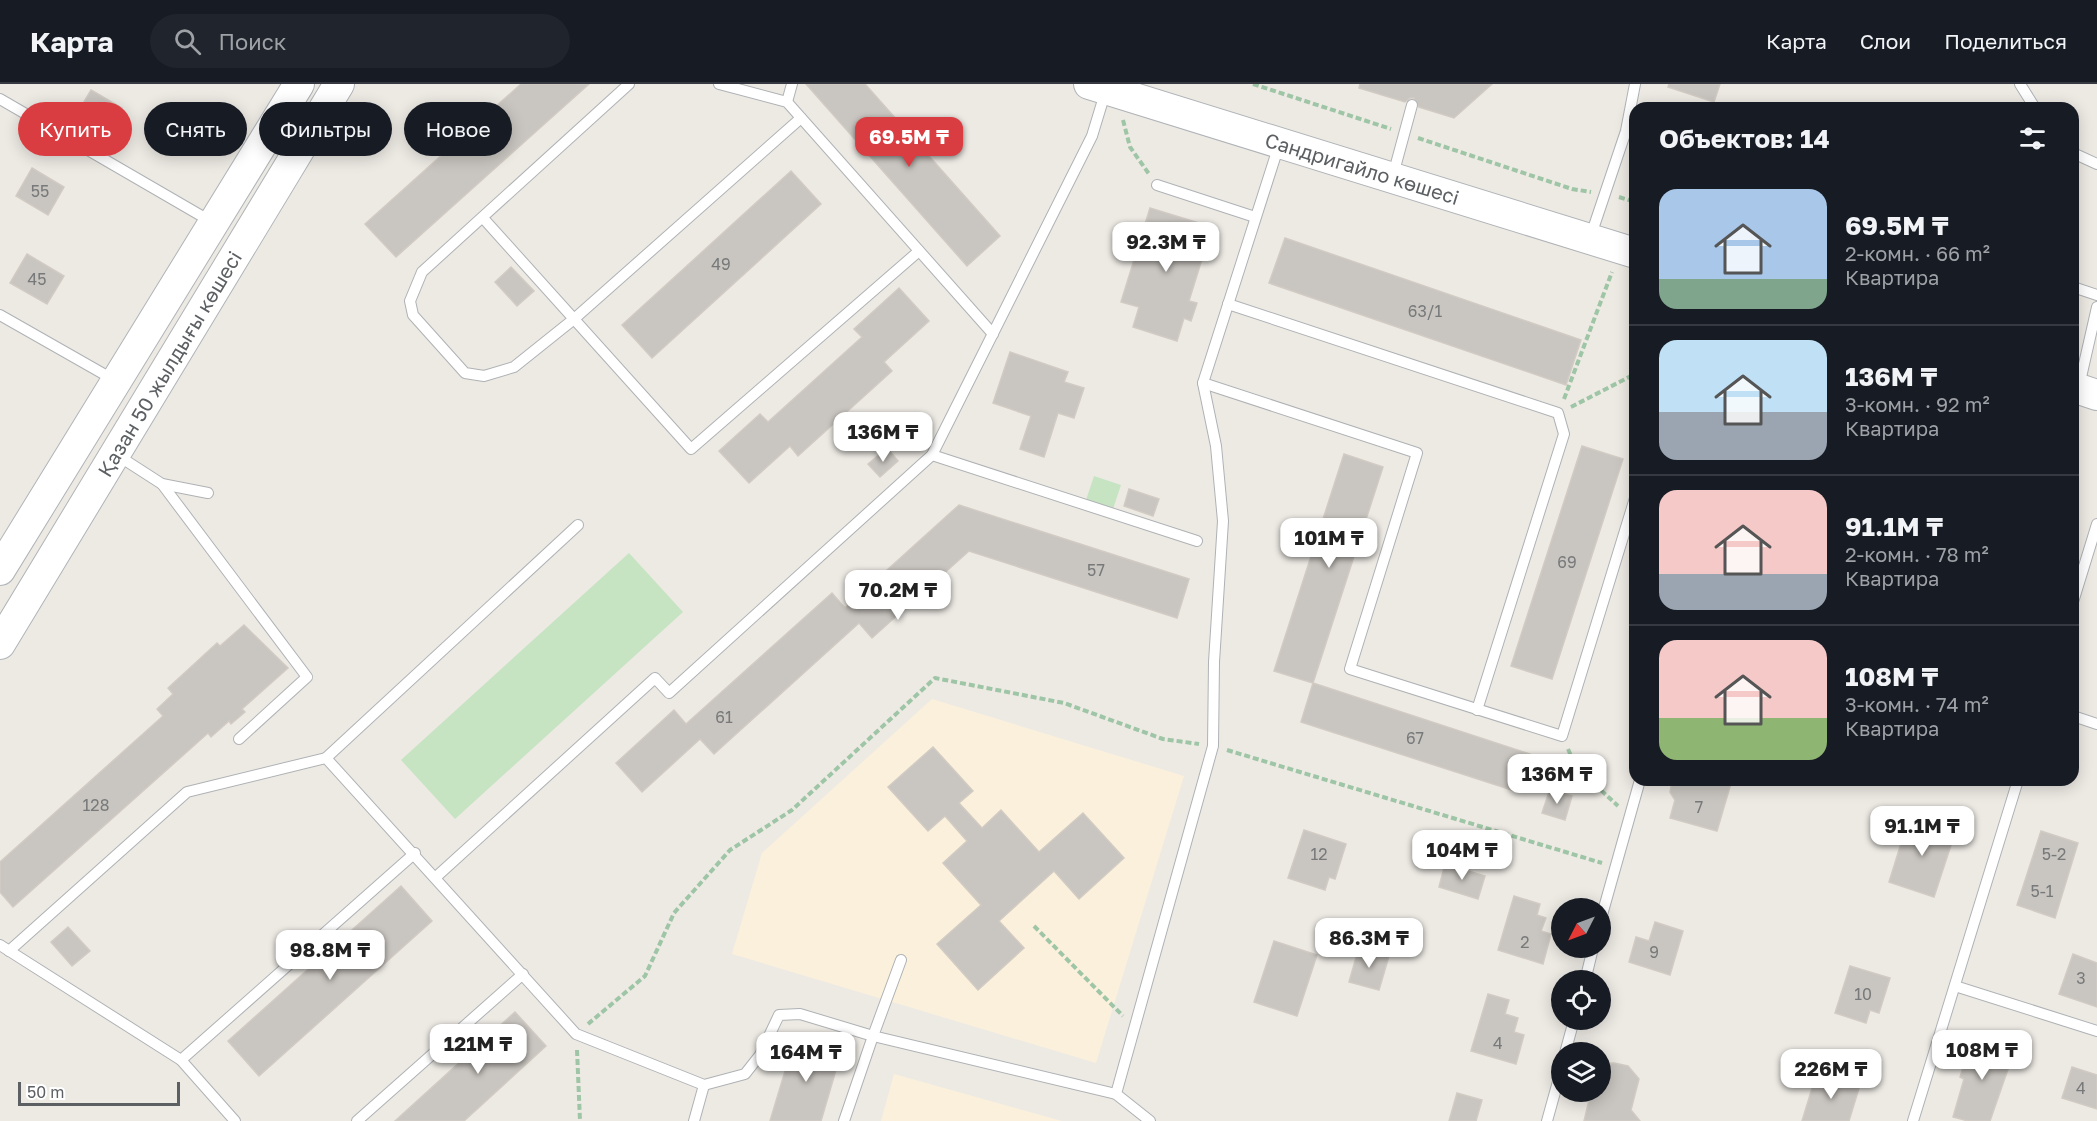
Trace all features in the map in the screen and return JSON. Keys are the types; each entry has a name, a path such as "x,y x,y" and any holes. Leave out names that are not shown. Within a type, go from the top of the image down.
{"street":[{"name":"Қазан 50 жылдығы көшесі","path":"0,570 299,84"},
{"name":"Қазан 50 жылдығы көшесі","path":"0,644 339,84"},
{"name":"Сандригайло көшесі","path":"1107,89 1628,251"}],"lane":[{"path":"629,84 422,272 410,302 413,315 465,373 484,376 514,367 574,319 801,118"},
{"path":"719,84 787,102 993,334"},
{"path":"787,102 792,84"},
{"path":"1634,102 1635,84"},
{"path":"2020,84 2032,102"},
{"path":"436,877 656,678 669,693 932,455 1092,136 1107,89"},
{"path":"0,99 212,222"},
{"path":"1392,178 1412,105"},
{"path":"1590,239 1605,193 1629,138"},
{"path":"1116,1094 1213,746 1214,662 1223,522 1216,446 1203,383 1280,143"},
{"path":"2079,156 2097,164"},
{"path":"1157,185 1255,217"},
{"path":"483,218 691,449 919,251"},
{"path":"2079,289 2097,295"},
{"path":"1228,304 1558,413 1564,434 1477,710"},
{"path":"2083,390 2097,307"},
{"path":"0,315 116,381"},
{"path":"1203,383 1417,453 1350,669 1477,710 1562,736 1629,518"},
{"path":"116,454 162,484 307,677 239,739"},
{"path":"932,455 1197,541"},
{"path":"162,484 208,493"},
{"path":"2079,582 2097,524"},
{"path":"236,1121 181,1060 4,948 187,792 326,758 578,525"},
{"path":"2079,718 2097,724"},
{"path":"326,758 415,853 576,1034 704,1084 745,1074 760,1055 779,1015 800,1014 873,1036 1116,1094 1150,1121"},
{"path":"1607,898 1638,786"},
{"path":"1913,1121 2016,786"},
{"path":"181,1060 415,853"},
{"path":"844,1121 901,960"},
{"path":"357,1121 523,974"},
{"path":"1955,986 2097,1031"},
{"path":"694,1121 704,1084"},
{"path":"1547,1121 1552,1102"}],"path":[{"path":"1253,84 1572,189 1605,193"},
{"path":"1107,89 1127,139 1157,185"},
{"path":"1558,413 1628,251"},
{"path":"1558,413 1629,377"},
{"path":"580,1121 576,1034 645,976 674,913 730,850 792,810 935,678 1064,703 1163,739 1213,746 1615,867"},
{"path":"1562,736 1576,767 1629,816"},
{"path":"1034,926 1134,1027"}],"shaded area":[{"path":"932,699 1184,776 1096,1063 732,954 762,853"},
{"path":"894,1074 1062,1121 881,1121"}],"green space":[{"path":"1094,476 1121,485 1113,509 1086,500"},
{"path":"629,553 683,612 455,819 401,760"}],"building":[{"path":"521,84 589,84 512,153 512,102 501,102"},
{"path":"806,84 865,84 1000,236 967,266"},
{"path":"1360,84 1492,84 1454,118 1419,107 1414,98 1405,102 1359,88"},
{"path":"1669,84 1720,84 1714,102 1668,87"},
{"path":"91,90 112,102 84,102"},
{"path":"441,156 509,156 396,257 365,224"},
{"path":"32,168 64,187 48,215 16,196"},
{"path":"791,171 821,204 652,358 622,325"},
{"path":"1150,208 1212,227 1189,301 1197,303 1191,321 1184,318 1177,341 1133,327 1139,307 1121,302"},
{"path":"1285,238 1581,340 1566,385 1269,283"},
{"path":"27,254 64,276 47,304 10,283"},
{"path":"511,267 534,291 517,306 495,282"},
{"path":"899,288 929,321 884,362 892,371 798,456 790,446 749,483 719,451 760,414 768,422 862,337 854,329"},
{"path":"1010,352 1068,372 1064,382 1084,388 1074,418 1058,413 1044,457 1020,449 1031,416 993,403"},
{"path":"1582,446 1623,459 1552,679 1511,666"},
{"path":"887,448 898,461 880,477 868,464"},
{"path":"1344,454 1383,467 1313,683 1274,671"},
{"path":"1129,489 1159,499 1153,516 1124,506"},
{"path":"959,505 1189,579 1177,618 969,551 872,638 859,623 714,754 700,739 642,792 616,763 674,710 686,724 832,593 845,608"},
{"path":"244,625 288,668 242,709 245,712 231,724 229,721 211,737 208,733 13,907 0,892 0,862 163,716 157,709 173,694 168,688 217,643 220,646"},
{"path":"1313,683 1530,754 1518,792 1301,722"},
{"path":"933,747 973,791 959,803 982,828 1001,810 1039,852 1083,813 1124,858 1079,899 1054,871 999,921 1024,948 978,990 937,944 981,905 943,863 967,841 945,816 928,831 888,787"},
{"path":"1671,786 1730,786 1717,831 1670,818 1675,800 1670,792"},
{"path":"1550,789 1572,796 1565,820 1542,813"},
{"path":"1919,818 1955,833 1934,897 1889,882 1908,821 1917,824"},
{"path":"1304,830 1346,844 1335,879 1329,877 1325,890 1288,878"},
{"path":"2041,831 2078,843 2055,918 2017,905"},
{"path":"1445,864 1485,876 1478,899 1439,887"},
{"path":"401,886 432,921 259,1076 228,1041"},
{"path":"1514,896 1540,904 1537,915 1546,918 1541,931 1551,934 1543,964 1498,950"},
{"path":"1655,922 1683,931 1670,975 1629,962 1636,937 1649,941"},
{"path":"68,927 90,951 72,966 51,942"},
{"path":"1274,941 1317,955 1297,1016 1254,1002"},
{"path":"1359,947 1389,956 1379,990 1349,982"},
{"path":"2073,954 2097,963 2097,1007 2059,994"},
{"path":"1850,966 1890,978 1879,1013 1870,1010 1866,1023 1835,1013"},
{"path":"1488,994 1509,1000 1505,1014 1518,1018 1514,1032 1524,1035 1516,1064 1471,1051"},
{"path":"515,1012 546,1046 464,1121 395,1121"},
{"path":"795,1038 841,1053 821,1121 770,1121"},
{"path":"1972,1039 2014,1052 1990,1121 1968,1121 1953,1117 1964,1079 1960,1077"},
{"path":"1611,1063 1628,1066 1639,1079 1631,1110 1640,1121 1584,1121 1589,1102 1611,1102"},
{"path":"2072,1067 2097,1075 2097,1109 2062,1098"},
{"path":"1817,1072 1860,1085 1849,1121 1802,1121"},
{"path":"1457,1093 1482,1100 1476,1121 1449,1121"}]}
